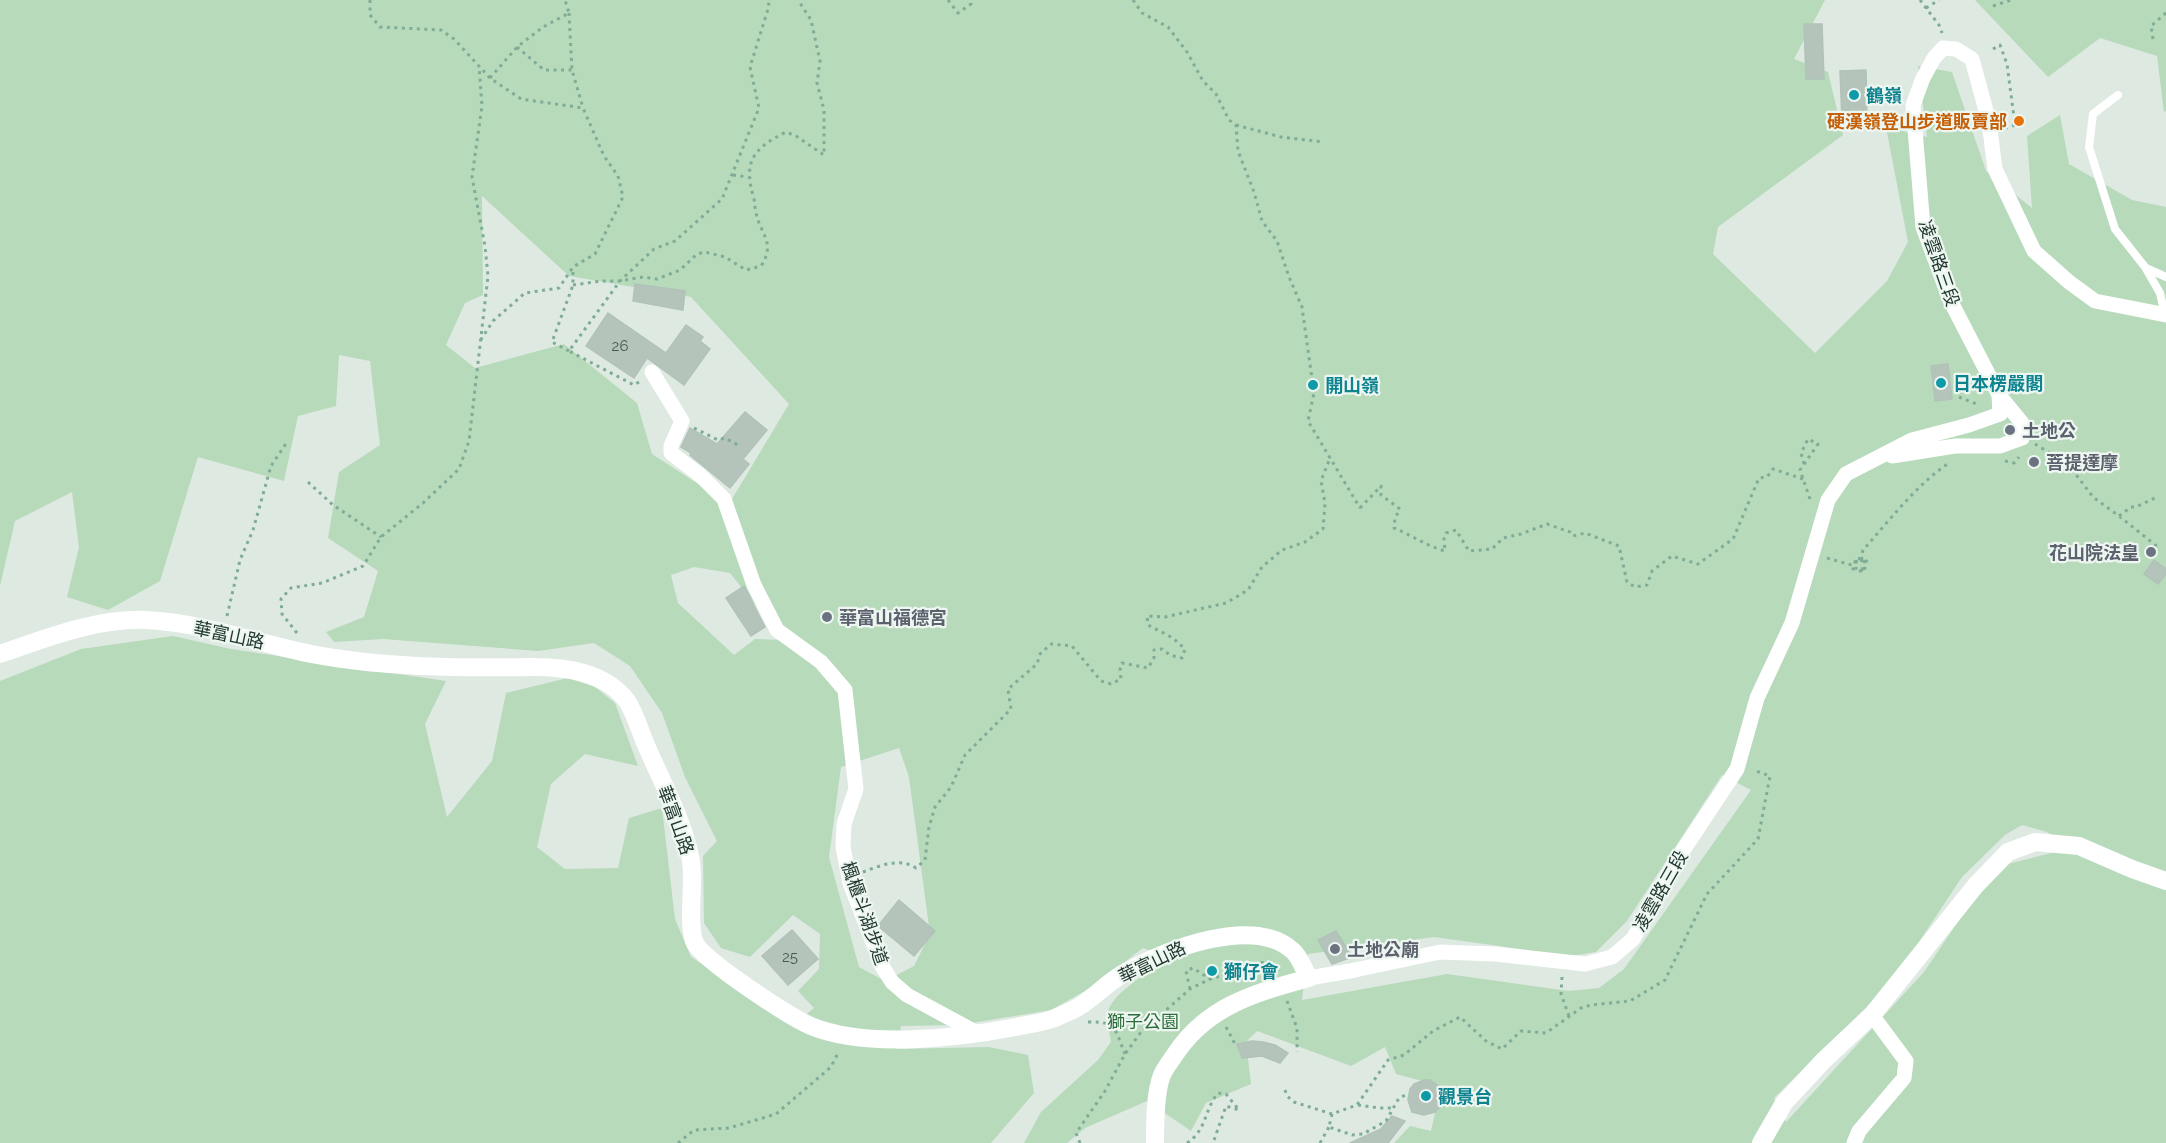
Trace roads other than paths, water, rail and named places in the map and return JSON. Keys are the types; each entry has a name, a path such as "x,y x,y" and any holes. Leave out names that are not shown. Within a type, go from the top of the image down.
{"street":[{"name":"凌雲路三段","path":"1880,458 1955,446 2000,446 2022,438 2022,423 1999,394 1950,300 1923,227 1913,105 1923,78 1934,58 1943,48 1956,49 1972,59 1989,122 1995,169 2034,250 2069,282 2096,301 2165,315"},
{"name":"楓櫃斗湖步道","path":"652,372 682,421 671,446 671,453 701,476 724,500 753,585 777,630 821,662 845,690 856,789 844,824 843,847 849,876 882,966 892,982 908,995 979,1034"},
{"name":"凌雲路三段","path":"1155,1143 1155,1116 1162,1075 1186,1038 1214,1013 1244,998 1285,991 1309,978 1440,952 1495,954 1585,964 1612,957 1633,939 1672,867 1737,769 1757,698 1792,622 1828,500 1846,474 1912,440 2000,414 1999,394"},
{"name":"華富山路","path":"0,654 78,628 110,621 147,620 224,632 311,654 435,668 561,667 605,680 628,702 677,817 691,858 691,930 695,943 705,956 771,1003 810,1025 847,1036 901,1038 979,1034 1050,1020 1081,1006 1125,972 1181,947 1228,936 1267,935 1294,951 1309,978"},
{"path":"1761,1143 1784,1103 1823,1061 1872,1015 1976,885 2008,852 2036,842 2079,846 2166,881"},
{"path":"1854,1143 1859,1131 1904,1078 1906,1061 1872,1015"}],"lane":[{"path":"2118,94 2093,114 2089,147 2115,229 2145,267 2160,294 2165,315"},
{"path":"2145,267 2166,277"}],"place":[{"name":"鶴嶺","path":"1854,95"},
{"name":"硬漢嶺登山步道販賣部","path":"2019,121"},
{"name":"日本楞嚴閣","path":"1941,383"},
{"name":"開山嶺","path":"1313,385"},
{"name":"土地公","path":"2010,430"},
{"name":"菩提達摩","path":"2034,462"},
{"name":"花山院法皇","path":"2151,552"},
{"name":"華富山福德宮","path":"827,617"},
{"name":"土地公廟","path":"1335,949"},
{"name":"獅仔會","path":"1212,971"},
{"name":"觀景台","path":"1426,1096"}],"park label":[{"name":"獅子公園","path":"1143,1021"}]}
